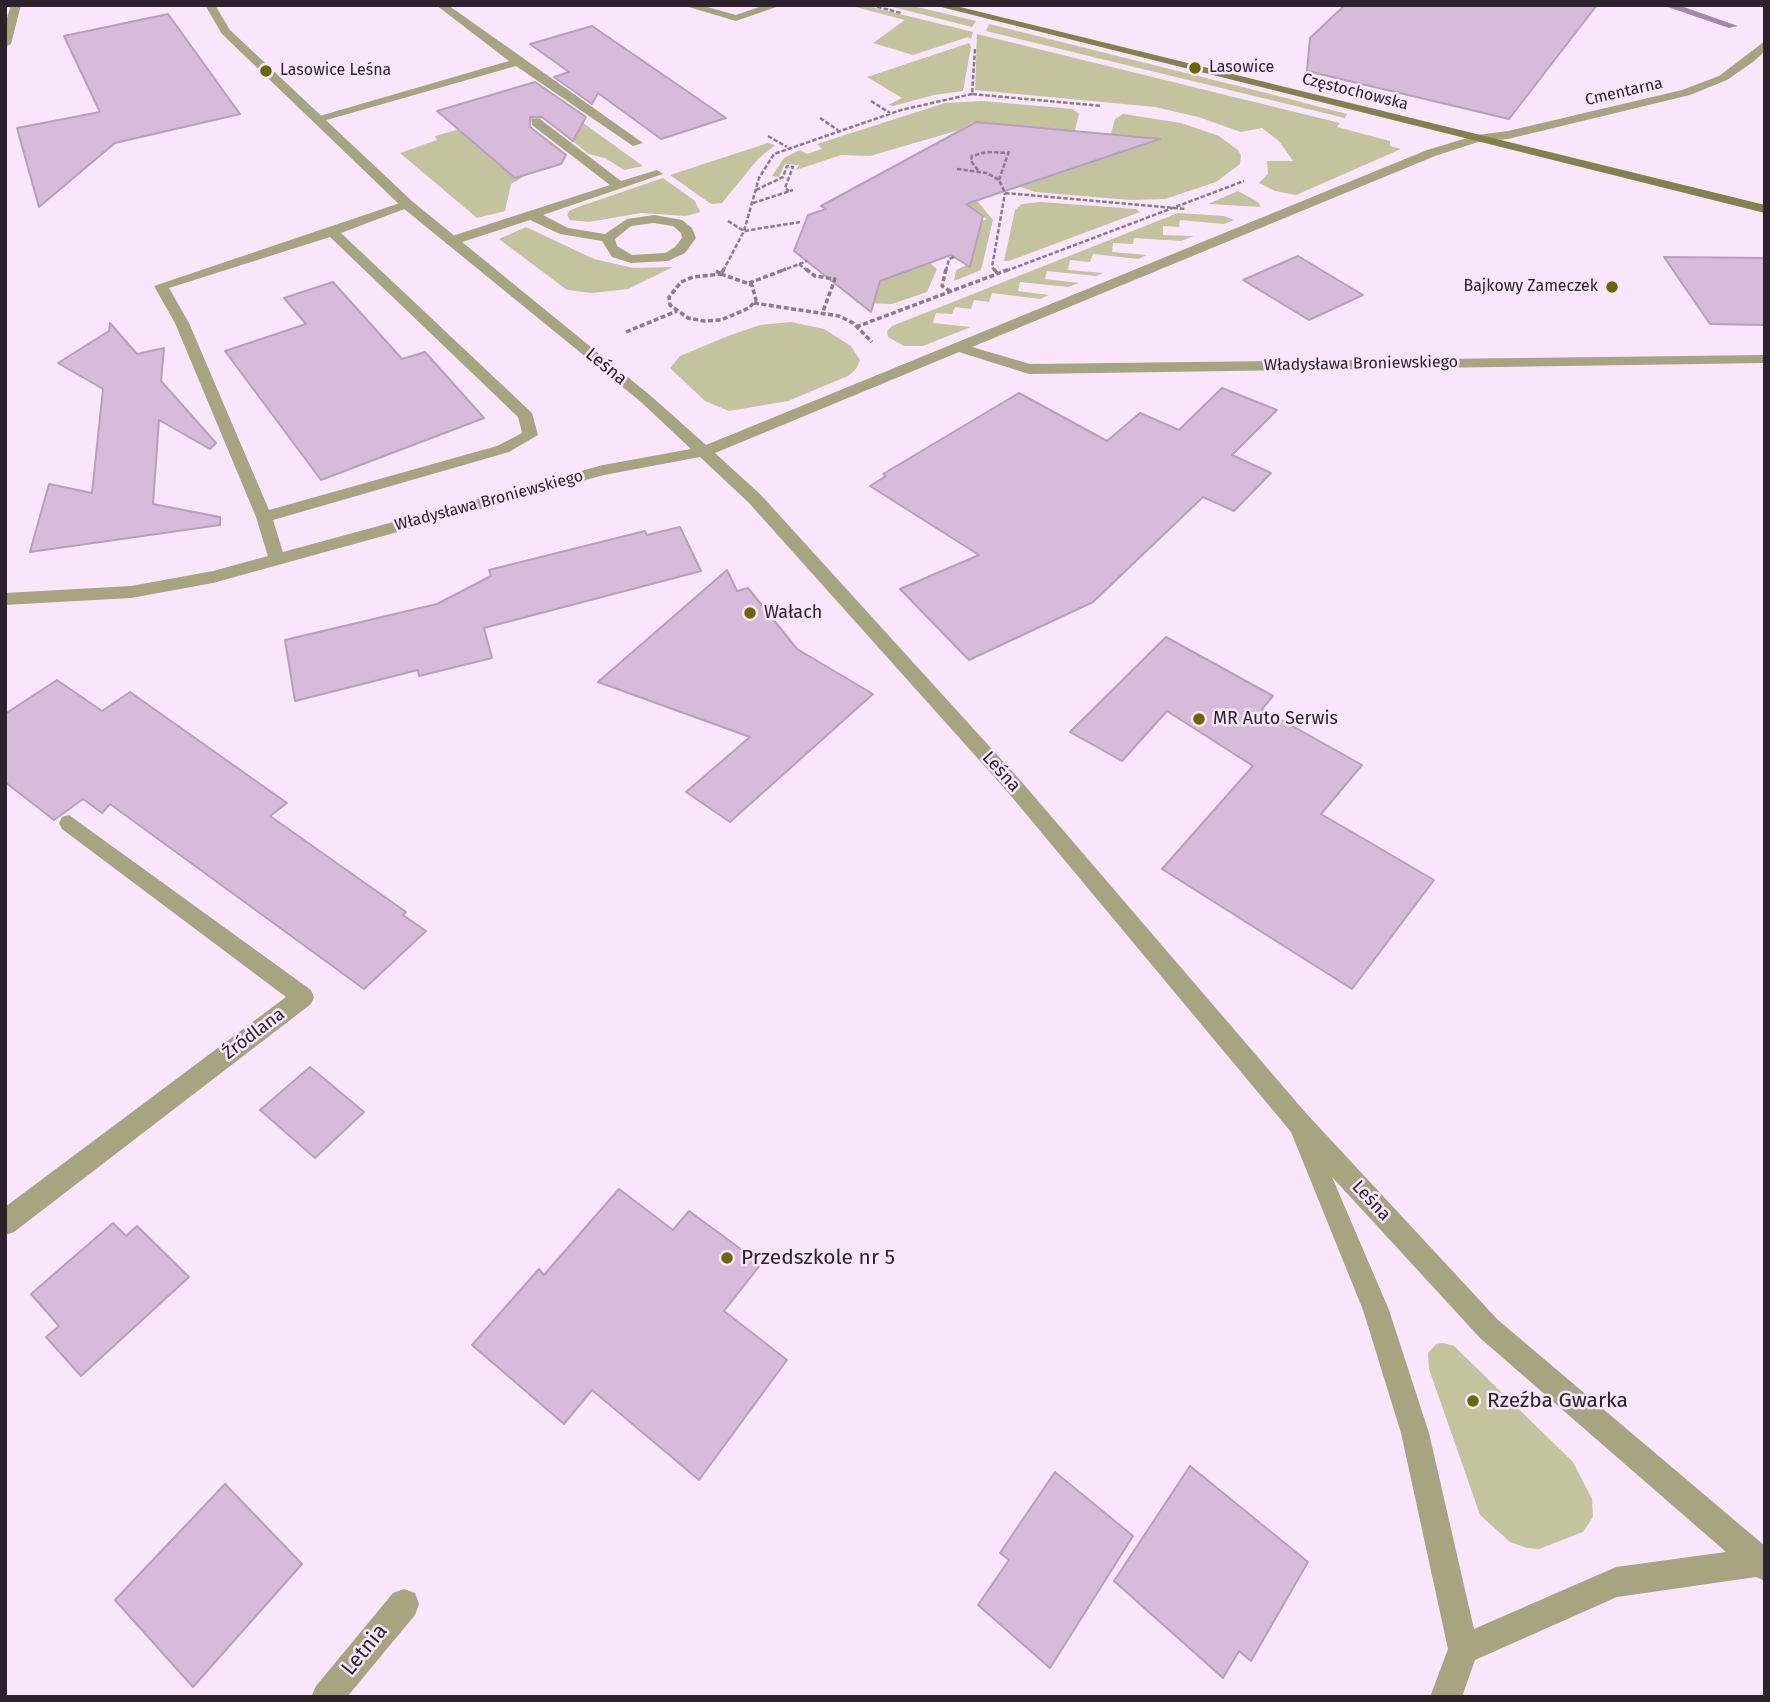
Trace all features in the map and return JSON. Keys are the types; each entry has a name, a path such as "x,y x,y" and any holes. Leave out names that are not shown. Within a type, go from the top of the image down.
{"street":[{"path":"5,44 16,5"},
{"name":"Leśna","path":"210,5 226,32 408,205 646,399 755,499 1013,785 1296,1120 1489,1329 1762,1564"},
{"path":"441,5 518,62 637,143"},
{"path":"687,5 736,18 777,5"},
{"name":"Częstochowska","path":"938,5 1765,209"},
{"name":"Cmentarna","path":"1478,139 1508,135 1686,93 1723,78 1749,60 1765,44"},
{"path":"320,120 518,62"},
{"path":"536,122 619,186"},
{"name":"Władysława Broniewskiego","path":"5,599 131,592 213,578 603,470 703,452 1431,153 1478,139"},
{"path":"451,241 657,174"},
{"path":"276,559 264,517 182,323 161,286 408,205"},
{"path":"531,215 565,230 608,238 627,223 648,219 668,220 683,226 689,235 686,245 676,253 651,260 622,257 610,247 608,238"},
{"path":"264,517 503,449 530,435 526,416 332,232"},
{"name":"Władysława Broniewskiego","path":"960,348 1029,369 1765,359"},
{"name":"Źródlana","path":"5,1223 303,997 68,823"},
{"path":"1296,1120 1376,1310 1415,1433 1463,1649 1446,1697"},
{"path":"1463,1649 1616,1582 1762,1564"},
{"name":"Letnia","path":"327,1697 404,1604"}],"path":[{"path":"972,94 970,91 976,42"},
{"path":"721,274 744,231 764,167 774,154 787,147 935,100 972,94 1102,106"},
{"path":"870,101 891,114"},
{"path":"820,118 838,131"},
{"path":"768,136 787,147"},
{"path":"979,171 971,161 972,156 1008,151 999,180"},
{"path":"753,203 791,191 785,188 793,167 787,166 783,177 755,191"},
{"path":"957,169 979,171 999,180 1005,193 992,267 997,273"},
{"path":"856,327 1244,181"},
{"path":"1005,193 1248,215 1262,223"},
{"path":"727,220 744,231 800,222"},
{"path":"676,253 721,274 749,283 756,292 754,303"},
{"path":"950,292 942,286 949,259 954,257"},
{"path":"749,283 807,261"},
{"path":"799,264 815,276 835,279 822,314"},
{"path":"721,274 707,274 681,282 669,296 670,305 696,319 722,320 737,315 754,303 839,316 873,343"},
{"path":"622,334 677,311"}],"green space":[{"path":"848,5 863,5 973,32 971,39 968,37 913,55 873,43 905,20"},
{"path":"885,5 909,5 976,21 972,27"},
{"path":"989,24 1347,114 1345,118 986,31"},
{"path":"977,34 1340,123 1337,127 1390,141 1390,146 1401,149 1296,195 1275,191 1259,183 1268,174 1267,161 1293,161 1279,141 1262,128 1241,132 1198,117 1155,107 975,90"},
{"path":"969,43 971,47 963,91 934,95 893,106 888,105 902,98 867,77"},
{"path":"982,101 1073,109 1079,114 1074,134 973,122 959,130 870,156 841,155 796,170 799,165 785,164 779,177 772,176 784,158 800,150 807,154 822,149 817,144 945,103"},
{"path":"554,102 643,166 624,170 605,158 589,154 543,118 530,122 512,175 523,177 511,184 505,211 477,218 400,153 437,140 435,136"},
{"path":"1123,114 1181,123 1219,136 1238,150 1241,155 1240,164 1216,182 1165,199 1130,200 1035,192 1018,186 1015,167 1069,170 1071,154 1109,141 1115,119"},
{"path":"768,143 775,145 758,159 722,203 711,204 670,175"},
{"path":"663,178 695,201 700,212 686,216 641,213 589,222 570,220 567,215 578,207"},
{"path":"969,191 993,220 981,270 954,281 956,270 967,265 967,257 974,254 982,221 987,219 978,213 974,214 954,195"},
{"path":"1238,191 1258,202 1261,207 1208,204"},
{"path":"1041,202 1136,209 1140,212 1004,261 1015,210 1022,204"},
{"path":"1178,213 1224,216 1234,220 1224,224 1180,220 1179,227 1163,226 1163,235 1194,236 1181,241 1134,238 1133,244 1113,243 1112,252 1147,255 1138,259 1093,254 1090,262 1070,260 1068,270 1103,273 1096,276 1047,271 1045,279 1079,283 1068,287 1020,282 1018,291 1049,295 1040,299 992,293 989,302 974,300 971,309 955,307 952,314 936,313 933,323 971,327 923,346 904,346 888,337 887,331 892,326"},
{"path":"526,227 594,259 633,268 673,267 628,289 592,293 567,290 499,239"},
{"path":"930,263 937,269 927,292 892,304 856,303 858,296 875,298 880,281"},
{"path":"791,322 824,329 851,346 860,360 856,369 848,376 788,401 729,411 705,401 670,368 680,356 728,336 760,325"},
{"path":"1436,1344 1454,1346 1573,1462 1592,1499 1593,1517 1583,1532 1539,1549 1527,1548 1510,1542 1480,1515 1429,1369 1428,1353"}],"building":[{"path":"1345,5 1597,5 1509,119 1307,71 1310,38"},
{"path":"168,14 240,114 115,143 39,207 17,128 100,112 64,36"},
{"path":"592,26 726,118 661,139 598,93 592,104 554,77 569,72 530,44"},
{"path":"535,82 586,117 573,141 542,117 530,117 530,127 566,155 561,164 515,178 437,111"},
{"path":"976,122 1160,139 966,204 983,216 970,267 951,255 880,281 871,312 794,251 808,215 826,209 821,206"},
{"path":"1298,256 1363,295 1309,320 1243,280"},
{"path":"1664,257 1765,258 1765,325 1710,324"},
{"path":"333,282 402,359 425,352 484,418 321,480 225,351 306,324 284,298"},
{"path":"110,323 137,354 164,348 161,381 216,443 210,449 159,420 153,504 220,517 220,525 30,552 49,484 92,493 103,389 58,363 109,331"},
{"path":"1222,388 1277,410 1232,455 1271,473 1234,511 1203,497 1093,602 969,660 900,589 979,555 870,486 886,476 883,474 1019,393 1107,441 1140,413 1179,430"},
{"path":"680,527 701,571 484,628 492,658 419,676 418,670 295,701 285,640 437,604 491,576 489,570 645,531 647,535"},
{"path":"727,570 737,591 748,588 797,649 873,694 730,822 686,792 750,737 598,682"},
{"path":"1166,637 1273,696 1262,709 1362,765 1321,814 1434,880 1352,989 1162,869 1253,766 1167,711 1122,761 1070,732"},
{"path":"57,680 102,711 130,692 287,803 270,816 406,912 403,915 426,931 364,989 110,804 102,813 83,799 54,820 5,782 5,714"},
{"path":"310,1067 364,1112 315,1158 260,1110"},
{"path":"619,1189 673,1230 689,1211 761,1264 724,1311 787,1360 699,1480 592,1390 564,1424 472,1345 539,1269 544,1275"},
{"path":"113,1223 126,1236 137,1226 189,1277 81,1376 46,1337 59,1326 31,1294"},
{"path":"1190,1466 1308,1562 1251,1661 1239,1651 1223,1678 1114,1581"},
{"path":"1055,1472 1133,1536 1050,1668 978,1605 1009,1560 1000,1553"},
{"path":"225,1484 302,1564 193,1687 115,1600"}],"waterway":[{"path":"1667,5 1733,26"}],"place":[{"name":"Lasowice","path":"1195,68"},
{"name":"Lasowice Leśna","path":"266,71"},
{"name":"Bajkowy Zameczek","path":"1612,287"},
{"name":"Wałach","path":"750,613"},
{"name":"MR Auto Serwis","path":"1199,719"},
{"name":"Przedszkole nr 5","path":"727,1258"},
{"name":"Rzeźba Gwarka","path":"1473,1401"}]}
